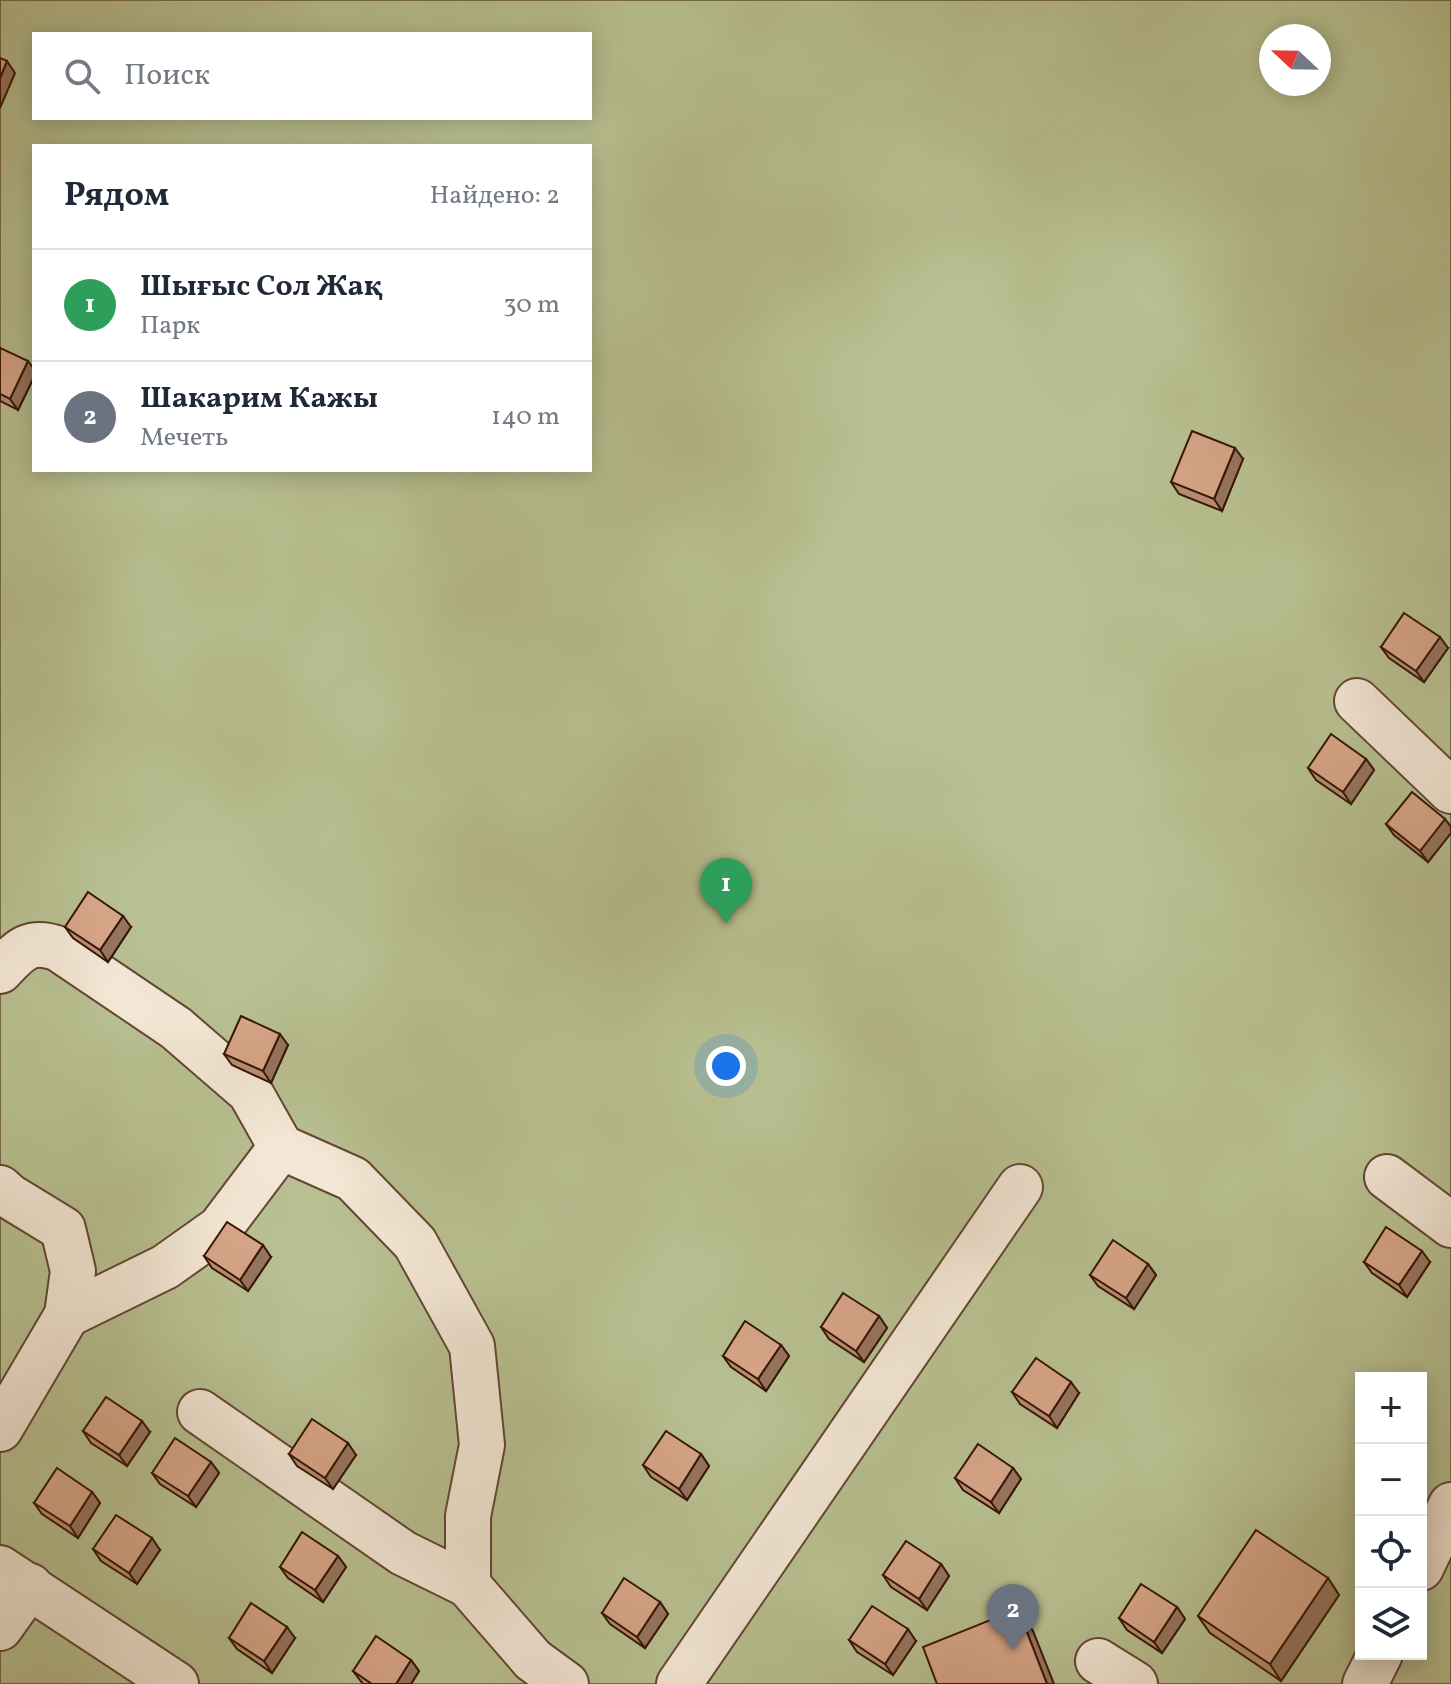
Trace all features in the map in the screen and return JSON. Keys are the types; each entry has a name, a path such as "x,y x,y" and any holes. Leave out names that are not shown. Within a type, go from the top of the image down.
{"street":[{"path":"1357,701 1451,791"},
{"path":"0,971 22,948 44,943 59,949 176,1028 250,1092 281,1147 353,1179 415,1243 472,1346 482,1445 468,1516 468,1585"},
{"path":"67,1315 165,1267 220,1228 281,1147"},
{"path":"1387,1177 1451,1225"},
{"path":"679,1684 1020,1187"},
{"path":"0,1188 63,1229 73,1271 67,1315 0,1429"},
{"path":"200,1412 403,1553 468,1585 533,1660 566,1684"},
{"path":"1427,1555 1451,1505"},
{"path":"0,1628 15,1577 176,1684"},
{"path":"1365,1684 1377,1660"},
{"path":"1098,1661 1135,1684"}],"green space":[{"path":"0,0 1451,0 1451,1684 0,1684"}],"building":[{"path":"0,58 7,61 0,78"},
{"path":"0,348 28,361 10,399 0,394"},
{"path":"1192,431 1235,448 1214,499 1171,482"},
{"path":"1404,613 1440,637 1416,671 1381,647"},
{"path":"1331,734 1366,759 1343,792 1308,768"},
{"path":"1412,792 1445,819 1420,851 1386,824"},
{"path":"88,892 123,916 100,950 65,927"},
{"path":"241,1016 280,1034 263,1071 224,1054"},
{"path":"227,1222 263,1245 240,1280 204,1256"},
{"path":"1386,1227 1422,1251 1399,1285 1364,1262"},
{"path":"1113,1240 1148,1264 1126,1298 1090,1275"},
{"path":"843,1293 879,1316 856,1351 821,1327"},
{"path":"745,1321 781,1345 758,1379 723,1356"},
{"path":"1036,1358 1071,1382 1049,1416 1012,1392"},
{"path":"106,1397 142,1421 119,1455 83,1431"},
{"path":"312,1419 348,1443 325,1478 289,1454"},
{"path":"666,1431 701,1454 679,1489 643,1465"},
{"path":"175,1438 211,1462 188,1496 152,1473"},
{"path":"978,1444 1013,1468 991,1502 955,1478"},
{"path":"57,1468 92,1492 70,1526 34,1503"},
{"path":"116,1515 152,1538 129,1573 93,1549"},
{"path":"1256,1530 1328,1578 1270,1664 1198,1616"},
{"path":"302,1532 338,1556 315,1590 280,1567"},
{"path":"906,1541 941,1564 919,1599 883,1575"},
{"path":"624,1578 660,1602 637,1637 602,1613"},
{"path":"1141,1584 1177,1607 1154,1642 1119,1618"},
{"path":"251,1603 287,1627 264,1661 229,1638"},
{"path":"872,1606 908,1629 885,1664 849,1640"},
{"path":"1018,1609 1047,1684 937,1684 923,1647"},
{"path":"376,1636 411,1660 396,1684 372,1684 353,1671"}],"place":[{"name":"Шығыс Сол Жақ","path":"726,924"},
{"name":"Шакарим Кажы","path":"1013,1650"}]}
